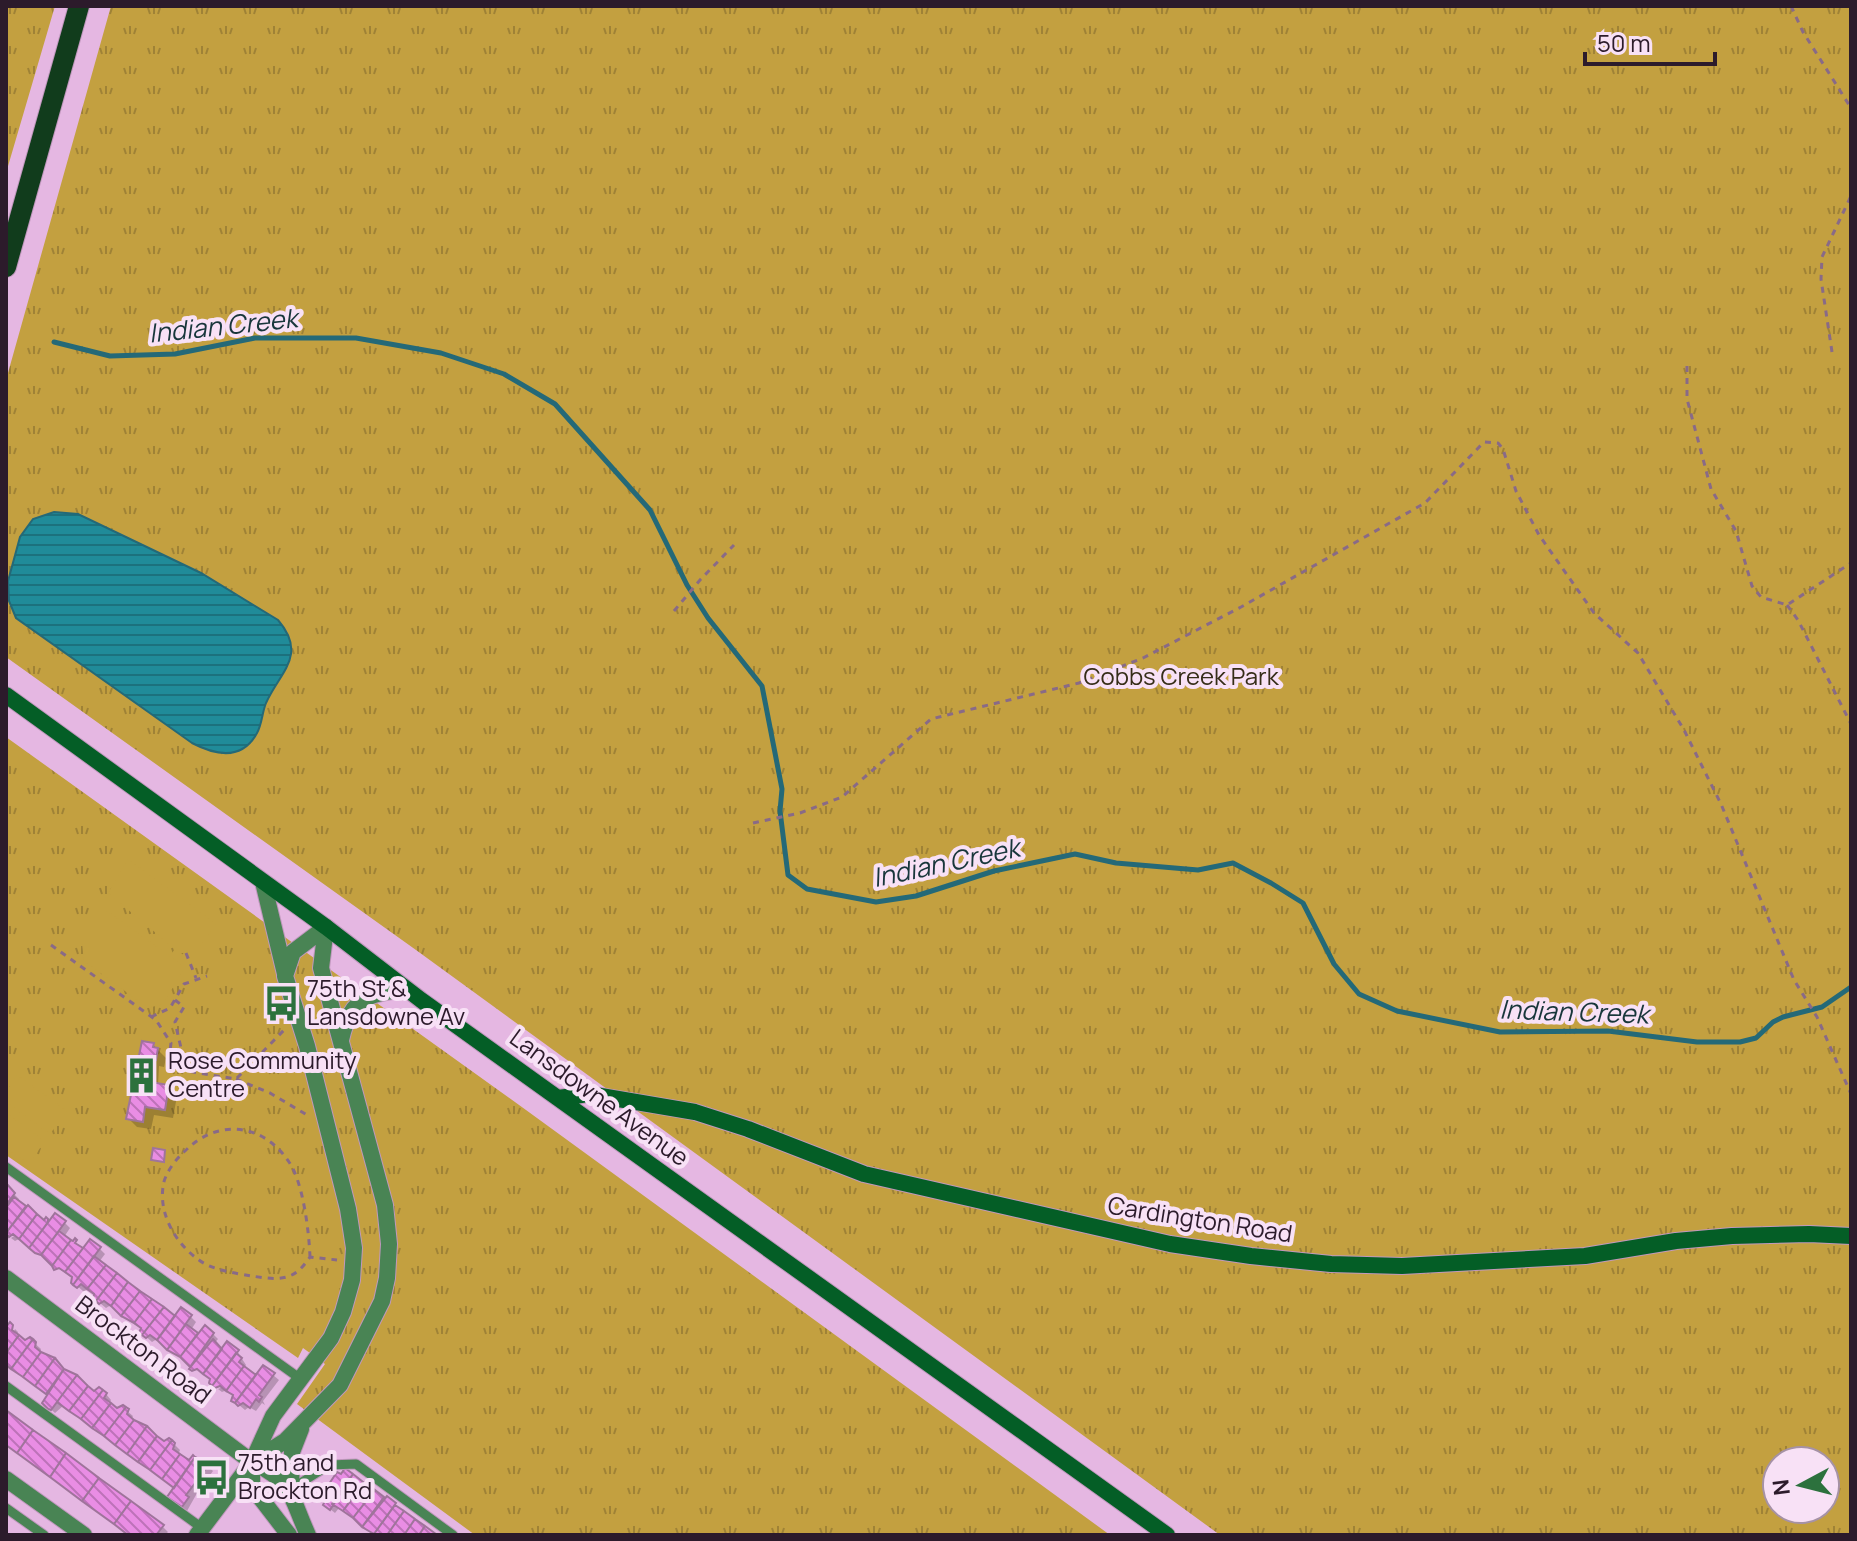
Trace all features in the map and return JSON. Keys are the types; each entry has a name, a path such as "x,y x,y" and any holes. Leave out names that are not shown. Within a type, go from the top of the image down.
{"main road":[{"path":"6,267 79,6"},
{"name":"Lansdowne Avenue","path":"6,695 326,927 406,989 1167,1535"},
{"name":"Cardington Road","path":"558,1098 589,1094 695,1112 879,1178 1170,1244 1251,1256 1331,1264 1402,1266 1585,1256 1676,1241 1732,1236 1851,1236"}],"street":[{"path":"200,1532 252,1462 273,1416 331,1338 343,1312 352,1280 354,1248 348,1209 263,882"},
{"path":"285,976 293,952 326,927"},
{"path":"252,1462 285,1441 340,1385 382,1301 387,1278 389,1244 385,1205 321,968 326,927"},
{"path":"340,1046 346,1019 356,1005 370,994 406,989"},
{"name":"Brockton Road","path":"6,1278 291,1489"},
{"path":"304,1422 292,1452 291,1489 308,1535"},
{"path":"252,1462 252,1487 289,1535"},
{"path":"6,1479 84,1535"}],"lane":[{"path":"6,1167 302,1380"},
{"path":"6,1386 200,1532"},
{"path":"291,1489 329,1465 356,1464 453,1535"},
{"path":"6,1508 44,1535"}],"path":[{"path":"1791,6 1803,32 1851,108"},
{"path":"1832,352 1821,279 1822,257 1851,196"},
{"path":"1687,366 1687,399 1711,489 1736,531 1752,586 1761,597 1787,605 1798,620 1851,724"},
{"path":"753,823 800,813 842,797 931,719 1079,683 1143,658 1241,607 1425,503 1484,442 1498,443 1503,449 1516,491 1539,535 1594,613 1638,653 1684,730 1721,804 1794,980 1817,1017 1851,1094"},
{"path":"674,611 734,545"},
{"path":"1787,605 1851,563"},
{"path":"51,945 151,1017 171,1043 168,1068 236,1079 270,1093 327,1128"},
{"path":"186,953 193,964 196,978"},
{"path":"151,1017 170,1008 184,984 207,976"},
{"path":"175,1000 184,1007 175,1022 181,1048 180,1070"},
{"path":"236,1079 298,1015"},
{"path":"241,1128 270,1140 290,1163 308,1220 310,1257 298,1271 285,1278 271,1279 234,1273 201,1262 175,1239 165,1210 162,1185 176,1160 192,1143 214,1131 241,1128"},
{"path":"310,1257 353,1262"}],"green space":[{"path":"6,6 55,6 6,173"},
{"name":"Cobbs Creek Park","path":"111,6 1851,6 1851,1535 1220,1535 416,950 6,657 6,380"},
{"path":"6,737 1110,1535 475,1535 297,1404 325,1364 303,1348 298,1358 6,1155"},
{"path":"128,859 216,924 195,953 182,953 176,959 171,954 175,949 108,893"},
{"path":"107,911 185,967 163,1004 148,1008 84,961 82,943"},
{"path":"17,1075 67,1111 50,1134 6,1102 6,1091"},
{"path":"6,1113 45,1141 29,1164 6,1148"}],"shaded area":[{"path":"54,512 78,514 201,573 278,620 287,632 291,653 266,703 257,733 244,748 228,753 192,743 16,618 9,601 8,581 20,537 33,519"}],"building":[{"name":"Rose Community Centre","path":"142,1041 154,1043 153,1047 158,1048 156,1060 151,1059 150,1082 169,1085 165,1110 145,1107 143,1122 126,1119"},
{"path":"153,1148 165,1150 164,1162 151,1160"},
{"path":"6,1183 15,1193 6,1205"},
{"path":"14,1197 26,1206 6,1233 6,1208"},
{"path":"28,1205 37,1214 19,1239 13,1234 9,1237 6,1233"},
{"path":"55,1213 66,1221 41,1255 35,1253 29,1248"},
{"path":"37,1214 44,1220 46,1217 48,1222 29,1248 19,1239"},
{"path":"59,1231 71,1240 52,1266 41,1255"},
{"path":"75,1238 75,1243 83,1248 65,1272 59,1268 54,1270 52,1266"},
{"path":"90,1239 101,1247 73,1285 72,1277 65,1272"},
{"path":"94,1256 106,1265 87,1289 81,1284 77,1288 73,1285"},
{"path":"106,1265 117,1273 96,1301 94,1294 87,1289"},
{"path":"117,1273 128,1282 111,1306 104,1301 99,1304 96,1301"},
{"path":"128,1282 140,1291 121,1316 111,1306"},
{"path":"140,1291 152,1299 134,1323 121,1316"},
{"path":"152,1299 164,1307 142,1335 139,1333 141,1328 134,1323"},
{"path":"164,1307 175,1316 157,1340 150,1335 146,1338 142,1335"},
{"path":"181,1307 192,1315 167,1350 157,1340"},
{"path":"10,1322 12,1330 19,1335 6,1353 6,1327"},
{"path":"186,1324 198,1333 180,1357 167,1350"},
{"path":"205,1325 214,1333 190,1367 180,1357"},
{"path":"19,1335 25,1340 33,1339 11,1369 6,1365 6,1353"},
{"path":"33,1339 35,1347 41,1352 23,1377 11,1369"},
{"path":"213,1339 222,1349 203,1374 197,1369 189,1369"},
{"path":"227,1341 239,1350 212,1386 210,1379 203,1374"},
{"path":"41,1352 55,1358 35,1386 23,1377"},
{"path":"236,1353 242,1358 239,1362 244,1366 226,1391 220,1386 215,1388 212,1386"},
{"path":"55,1358 64,1369 46,1394 35,1386"},
{"path":"263,1365 275,1373 259,1395 262,1397 259,1402 256,1399 250,1408 243,1403 238,1406 235,1403"},
{"path":"244,1366 256,1375 235,1403 231,1401 233,1395 226,1391"},
{"path":"64,1369 77,1375 51,1410 48,1409 42,1403"},
{"path":"77,1375 88,1386 69,1411 57,1402"},
{"path":"88,1386 94,1391 99,1387 103,1390 81,1419 69,1411"},
{"path":"103,1390 107,1393 104,1398 111,1403 92,1428 81,1419"},
{"path":"111,1403 117,1408 126,1407 104,1436 92,1428"},
{"path":"126,1407 129,1409 127,1414 134,1420 115,1445 104,1436"},
{"path":"6,1410 33,1430 17,1453 6,1445"},
{"path":"134,1420 147,1426 127,1454 115,1445"},
{"path":"147,1426 157,1436 138,1462 127,1454"},
{"path":"33,1430 66,1453 50,1477 17,1453"},
{"path":"157,1436 164,1441 172,1440 150,1470 138,1462"},
{"path":"172,1440 175,1443 173,1449 180,1454 162,1479 150,1470"},
{"path":"66,1453 99,1478 82,1501 50,1477"},
{"path":"180,1454 189,1460 193,1455 195,1457 174,1488 162,1479"},
{"path":"195,1457 209,1464 199,1479 201,1481 196,1482 186,1495 189,1497 182,1507 167,1497"},
{"path":"345,1468 353,1474 330,1510 323,1505 325,1501 321,1496 337,1472 341,1474"},
{"path":"353,1474 363,1482 343,1511 332,1504"},
{"path":"99,1478 131,1501 114,1524 82,1501"},
{"path":"364,1483 375,1490 353,1518 343,1511"},
{"path":"375,1490 384,1497 362,1527 353,1518"},
{"path":"387,1496 396,1503 374,1534 362,1527"},
{"path":"131,1501 164,1525 156,1535 128,1535 114,1524"},
{"path":"395,1505 404,1511 387,1535 374,1534"},
{"path":"404,1511 415,1519 404,1535 387,1535"},
{"path":"415,1519 425,1526 419,1535 404,1535"},
{"path":"425,1526 436,1534 419,1535"}],"waterway":[{"name":"Indian Creek","path":"54,342 110,356 175,354 255,338 356,338 441,353 504,374 555,404 650,510 687,585 708,618 762,686 782,789 780,811 788,875 807,889 876,902 916,896 994,871 1075,854 1116,863 1198,870 1233,863 1303,903 1334,964 1359,994 1397,1011 1500,1032 1608,1031 1697,1042 1740,1042 1756,1038 1783,1017 1822,1007 1851,987"}],"place":[{"name":"75th St & Lansdowne Av","path":"281,1003"},
{"name":"Rose Community Centre","path":"142,1075"},
{"name":"75th and Brockton Rd","path":"212,1477"}]}
